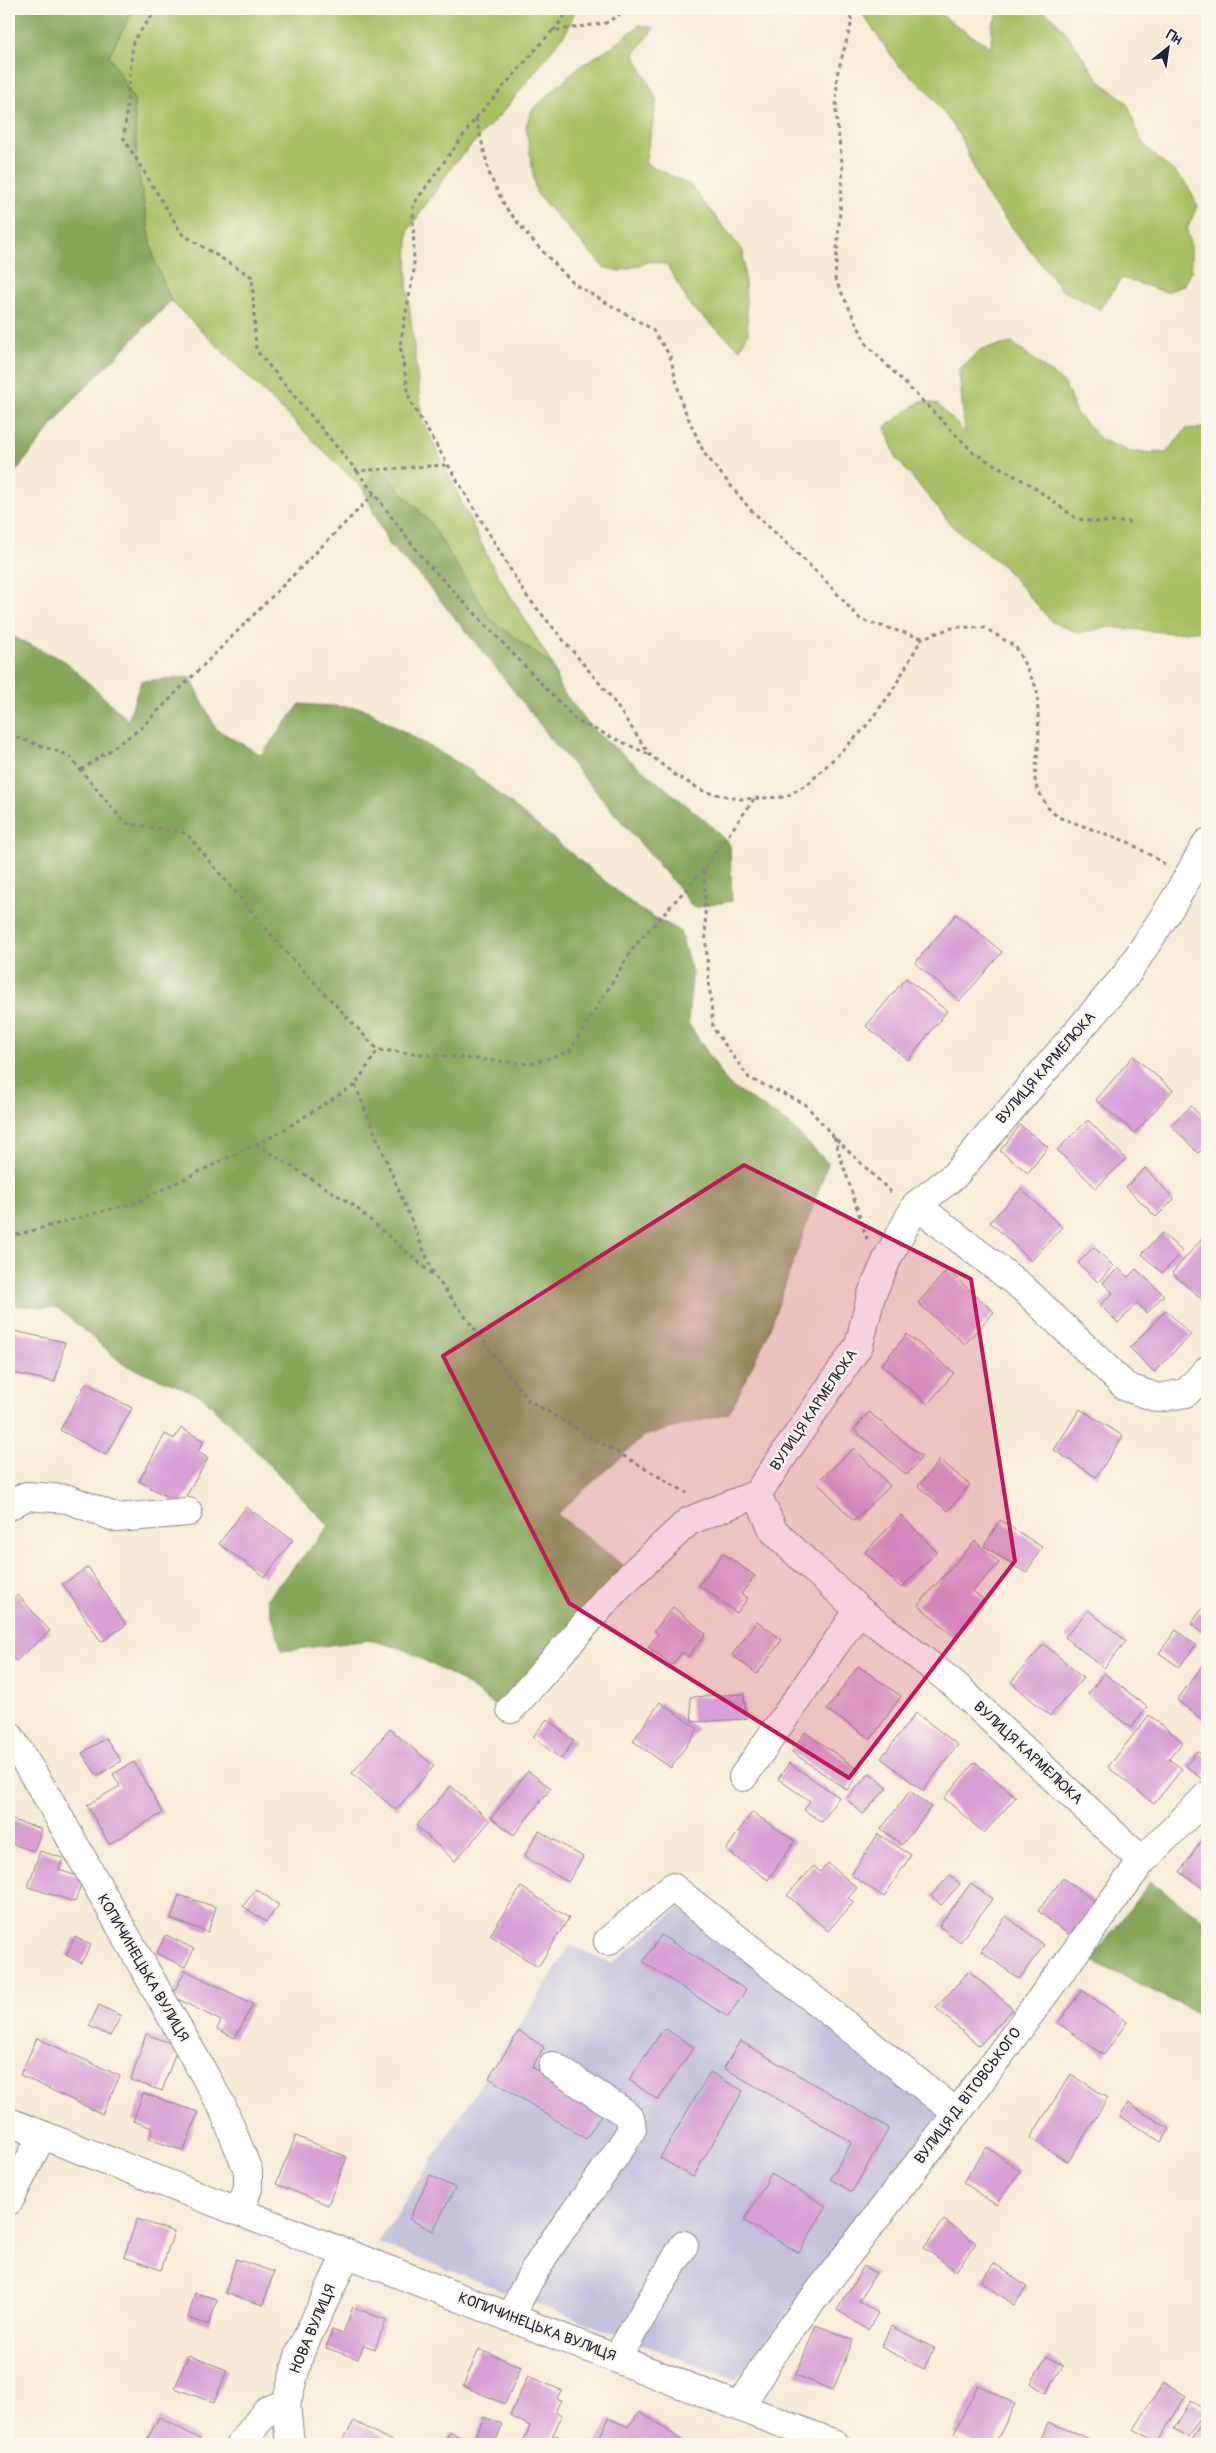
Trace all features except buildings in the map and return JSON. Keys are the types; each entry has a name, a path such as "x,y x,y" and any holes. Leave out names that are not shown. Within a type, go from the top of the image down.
{"street":[{"name":"ВУЛИЦЯ КАРМЕЛЮКА","path":"1142,1861 954,1684 859,1610 773,1530 757,1494 859,1345 871,1296 888,1257 916,1205 954,1176 1126,975 1188,878 1207,844"},
{"path":"916,1205 1023,1288 1126,1387 1158,1398 1186,1393 1207,1370"},
{"path":"511,1709 617,1588 690,1521 757,1494"},
{"path":"9,1506 26,1496 68,1499 117,1518 188,1512"},
{"path":"743,1778 859,1610"},
{"name":"КОПИЧИНЕЦЬКА ВУЛИЦЯ","path":"9,1735 48,1798 222,2106 248,2171 248,2188 240,2211"},
{"name":"ВУЛИЦЯ Д. ВІТОВСЬКОГО","path":"741,2406 776,2346 957,2113 1142,1861 1207,1796"},
{"path":"608,1941 672,1887 957,2113"},
{"path":"511,2318 522,2289 538,2263 632,2128 630,2118 625,2113 553,2066"},
{"name":"КОПИЧИНЕЦЬКА ВУЛИЦЯ","path":"9,2122 835,2444"},
{"path":"9,2201 42,2135"},
{"path":"617,2358 684,2245"},
{"name":"НОВА ВУЛИЦЯ","path":"286,2404 300,2352 348,2253"},
{"path":"241,2444 267,2410 286,2404 290,2444"}],"path":[{"path":"157,9 133,41 124,139 182,234 252,278 256,350 356,471 424,560 577,721 650,756 675,775 705,792 741,799 785,798 809,783 863,730 891,693 922,638"},
{"path":"570,9 476,118 413,204 414,270 400,345 410,402 446,465 525,594 610,696 650,756"},
{"path":"552,31 606,23 628,9"},
{"path":"847,9 852,21 837,75 836,116 843,170 835,279 867,344 974,453 1031,485 1077,519 1096,522 1130,522"},
{"path":"476,118 490,176 506,208 532,240 574,284 652,328 670,356 682,404 704,453 750,509 820,576 861,620 922,638 955,627 985,628 1016,647 1037,689 1039,738 1035,778 1037,789 1049,809 1058,817 1128,842 1188,878"},
{"path":"356,471 446,465"},
{"path":"81,770 140,729 374,494"},
{"path":"9,735 68,755 125,823 186,834 283,949 378,1050 530,1064 570,1052 634,947 704,869 755,798"},
{"path":"704,869 706,944 713,1028 749,1078 805,1104 889,1192"},
{"path":"9,1232 16,1235 134,1203 275,1135 355,1085 378,1050"},
{"path":"355,1085 434,1276"},
{"path":"834,1136 868,1245"},
{"path":"256,1144 353,1204 434,1276 528,1400 644,1466 715,1511"}],"highlighted area":[{"path":"744,1165 971,1279 1015,1561 849,1778 569,1603 443,1356"}],"shaded area":[{"path":"680,1907 942,2113 736,2380 378,2243 571,1945 612,1964"}],"green space":[{"path":"1035,8 1048,14 1057,22 1106,86 1126,103 1137,133 1142,141 1157,158 1180,177 1192,194 1197,206 1187,230 1191,247 1191,272 1183,286 1166,292 1122,278 1100,309 1062,290 986,195 959,134 928,91 898,65 859,9 933,9 991,47 992,25 1001,9"},
{"path":"9,9 134,9 109,55 134,100 137,166 154,259 171,301 70,403 9,480"},
{"path":"134,9 576,9 566,32 509,105 453,165 408,231 407,284 422,419 490,562 553,666 490,619 431,524 378,467 363,489 171,301 154,259 137,166 134,100 109,55"},
{"path":"639,25 654,28 634,54 657,100 645,163 690,185 743,251 748,334 740,349 691,307 667,265 652,261 619,271 603,267 536,193 526,126 531,111 576,69 617,43"},
{"path":"1013,343 1065,384 1076,413 1102,440 1131,452 1166,453 1186,429 1207,428 1207,627 1204,630 1172,633 1109,627 1079,633 1052,622 1002,565 955,529 896,458 885,427 921,401 937,404 965,432 959,370 981,349"},
{"path":"378,466 431,524 490,619 553,666 560,688 594,731 706,821 730,845 732,901 693,908 682,892 555,744 492,663 421,577 389,545 363,489"},
{"path":"9,635 65,661 128,720 141,681 190,677 216,729 261,755 300,704 363,708 467,768 639,909 680,931 692,973 688,1023 729,1085 788,1123 828,1163 767,1336 729,1413 644,1436 557,1514 627,1568 544,1657 495,1705 457,1678 403,1649 370,1640 282,1651 267,1598 329,1526 202,1396 123,1364 58,1308 9,1305"},
{"path":"1150,1882 1207,1922 1207,2018 1091,1960"}]}
